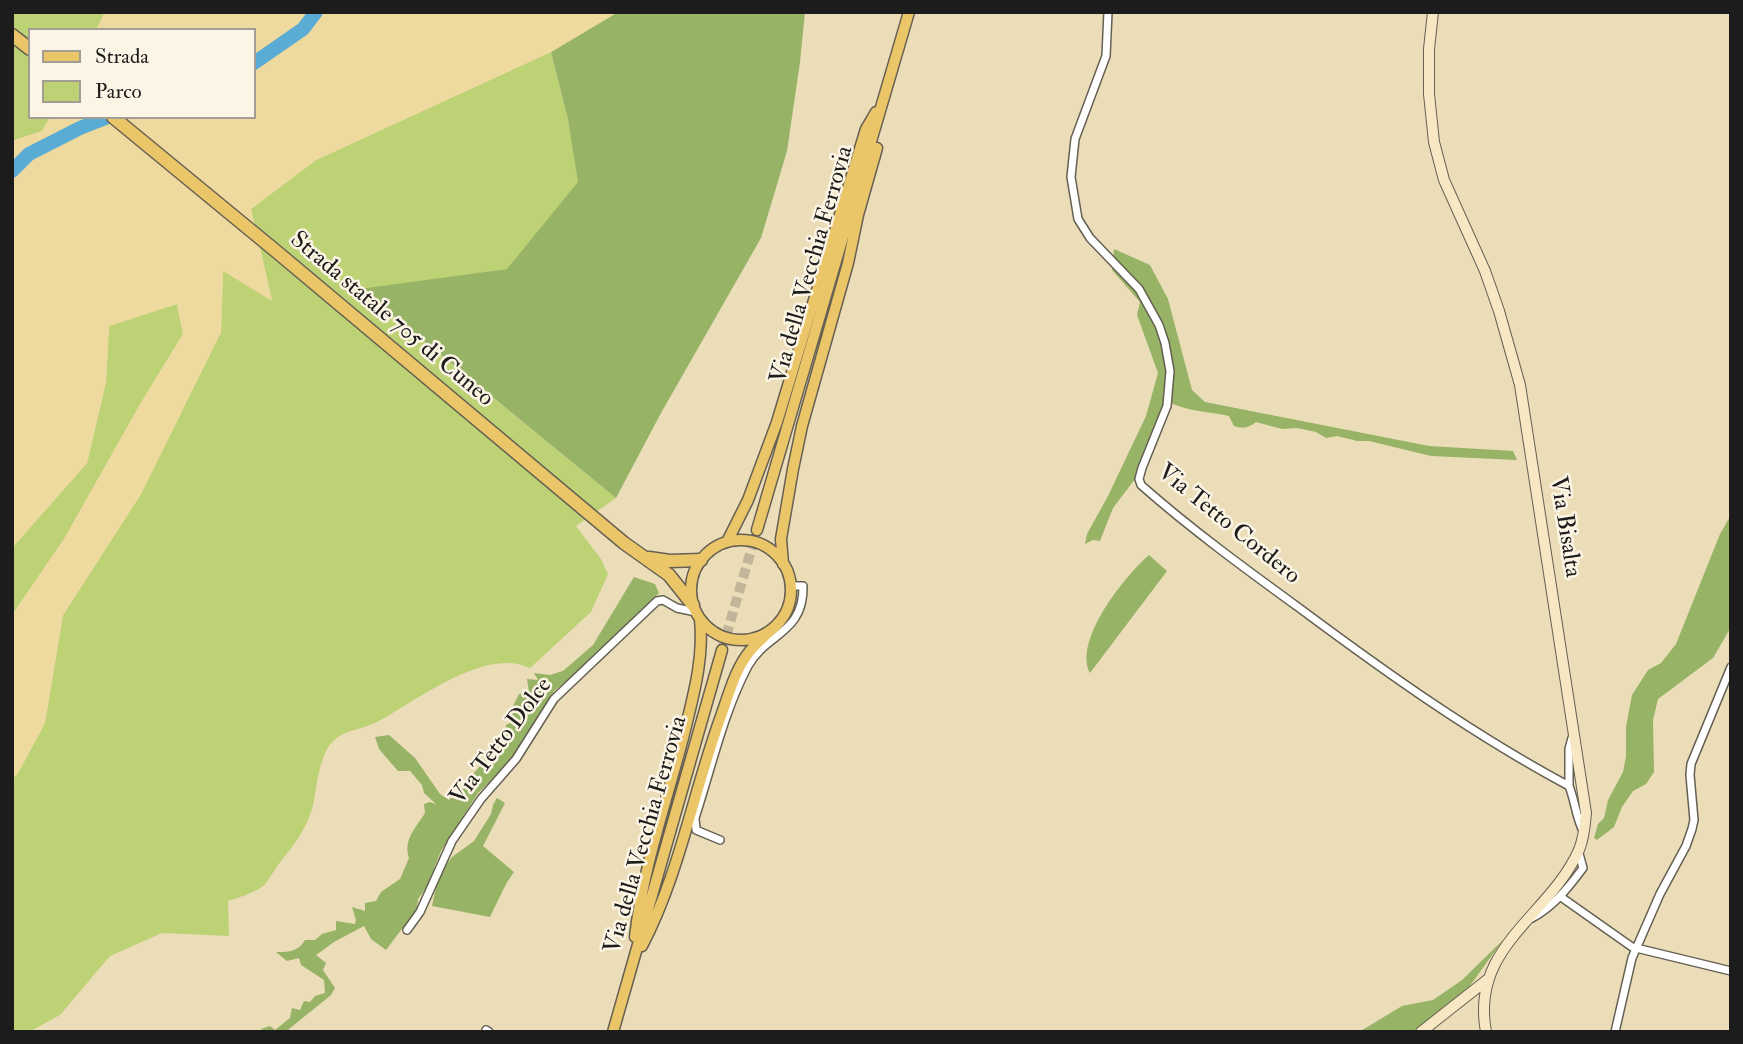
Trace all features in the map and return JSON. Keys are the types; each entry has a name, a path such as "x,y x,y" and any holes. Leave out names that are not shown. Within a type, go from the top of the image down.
{"highway":[{"path":"12,35 28,47"},
{"name":"Strada statale 705 di Cuneo","path":"115,119 624,543 669,575 696,612"},
{"path":"640,556 662,561 701,560"}],"main road":[{"name":"Via della Vecchia Ferrovia","path":"757,530 909,12"},
{"path":"727,542 748,500 777,422 866,129 883,101"},
{"path":"631,967 657,918 708,751 730,693 749,652 780,622 788,608 791,586 783,564 781,539 790,480 802,426 881,134 883,101"},
{"path":"631,967 642,890 676,768 697,678 702,641 692,582 701,560 715,547 727,542 743,540 759,544 773,552 783,564"},
{"path":"696,612 717,635 732,640 748,640 769,632"},
{"name":"Via della Vecchia Ferrovia","path":"613,1032 722,650"}],"street":[{"name":"Via Tetto Cordero","path":"1108,12 1106,56 1074,139 1071,177 1078,219 1090,238 1132,280 1146,299 1165,343 1170,371 1169,396 1142,468 1139,479 1141,485 1238,563 1406,687 1492,743 1569,786"},
{"name":"Via Bisalta","path":"1433,12 1429,49 1429,94 1434,142 1444,180 1485,271 1513,354 1531,453 1586,813 1578,850 1553,888 1503,948 1488,979 1483,1008 1486,1032"},
{"path":"720,840 696,831 695,818 728,716 748,666 762,648 786,631 800,608 803,586 791,586"},
{"name":"Via Tetto Dolce","path":"407,930 420,912 452,841 481,799 516,759 554,699 657,601 663,600 677,608 696,612"},
{"path":"1615,1032 1632,958 1692,829 1694,820 1691,764 1731,667"},
{"path":"1573,734 1569,749 1569,786 1574,797 1578,821 1584,832"},
{"path":"1525,921 1544,912 1561,897 1583,868 1578,850"},
{"path":"1561,897 1632,947 1731,971"},
{"path":"1421,1032 1488,979"}],"green space":[{"path":"12,12 105,12 97,28 28,28 28,119 49,119 42,131 12,141"},
{"path":"618,12 805,12 787,151 761,238 616,498 360,289 507,269 578,182 568,119 551,52"},
{"path":"551,52 568,119 579,182 508,269 360,290 616,498 576,526 601,559 608,574 591,612 530,668 512,663 492,664 472,670 451,679 375,723 337,737 322,761 314,801 300,836 262,887 228,901 229,936 162,933 110,956 60,1015 29,1032 12,1032 12,779 18,773 45,723 63,615 141,494 221,332 223,270 272,300 251,209 316,160"},
{"path":"1114,249 1150,265 1168,299 1192,390 1205,402 1429,446 1513,451 1517,460 1431,456 1369,441 1337,436 1326,438 1316,432 1297,428 1282,429 1256,422 1248,427 1234,426 1229,416 1190,409 1167,401 1135,479 1113,508 1100,541 1093,540 1085,544 1087,534 1146,416 1158,373 1137,315 1140,302 1112,270"},
{"path":"177,304 183,334 64,539 12,615 12,548 87,463 106,382 109,326"},
{"path":"1731,515 1731,627 1713,658 1658,699 1653,720 1654,772 1646,784 1633,791 1622,807 1614,827 1597,840 1594,838 1598,824 1604,818 1608,800 1623,772 1626,727 1632,695 1648,670 1661,663 1676,644 1720,534"},
{"path":"1149,555 1167,571 1090,673 1087,659 1095,627 1115,593"},
{"path":"634,577 655,584 659,593 582,669 554,691 510,762 478,793 441,851 434,868 442,870 452,857 474,841 491,814 497,798 505,803 483,846 514,872 490,917 432,906 436,887 429,884 418,899 417,909 386,950 371,939 364,926 316,955 326,963 323,970 335,988 331,995 289,1029 289,1032 263,1032 261,1029 270,1026 275,1030 290,1018 292,1008 300,1010 304,1001 310,1002 315,996 325,993 324,980 301,965 299,958 287,961 276,952 293,950 305,940 315,940 322,934 336,930 336,921 355,924 352,907 365,911 365,903 376,901 381,892 400,879 409,858 409,839 425,813 424,804 436,804 424,793 422,785 410,771 398,771 379,749 375,737 389,735 415,758 440,794 449,800 486,757 490,756 491,749 502,745 506,725 513,721 510,712 519,694 529,692 527,679 538,680 534,673 550,675 563,671 593,645"},
{"path":"1503,940 1469,987 1413,1032 1359,1032 1402,1006 1433,1000 1462,980"}],"sand":[{"path":"105,12 618,12 551,52 316,160 251,209 272,301 223,271 221,332 141,494 63,615 45,723 18,773 12,779 12,615 64,539 183,334 177,304 109,326 106,382 87,463 12,548 12,141 42,131 49,119 256,119 256,28 97,28"}],"waterway":[{"path":"256,62 303,29 316,12"},
{"path":"12,171 29,154 103,119"}],"tunnel":[{"path":"722,650 757,530"}]}
